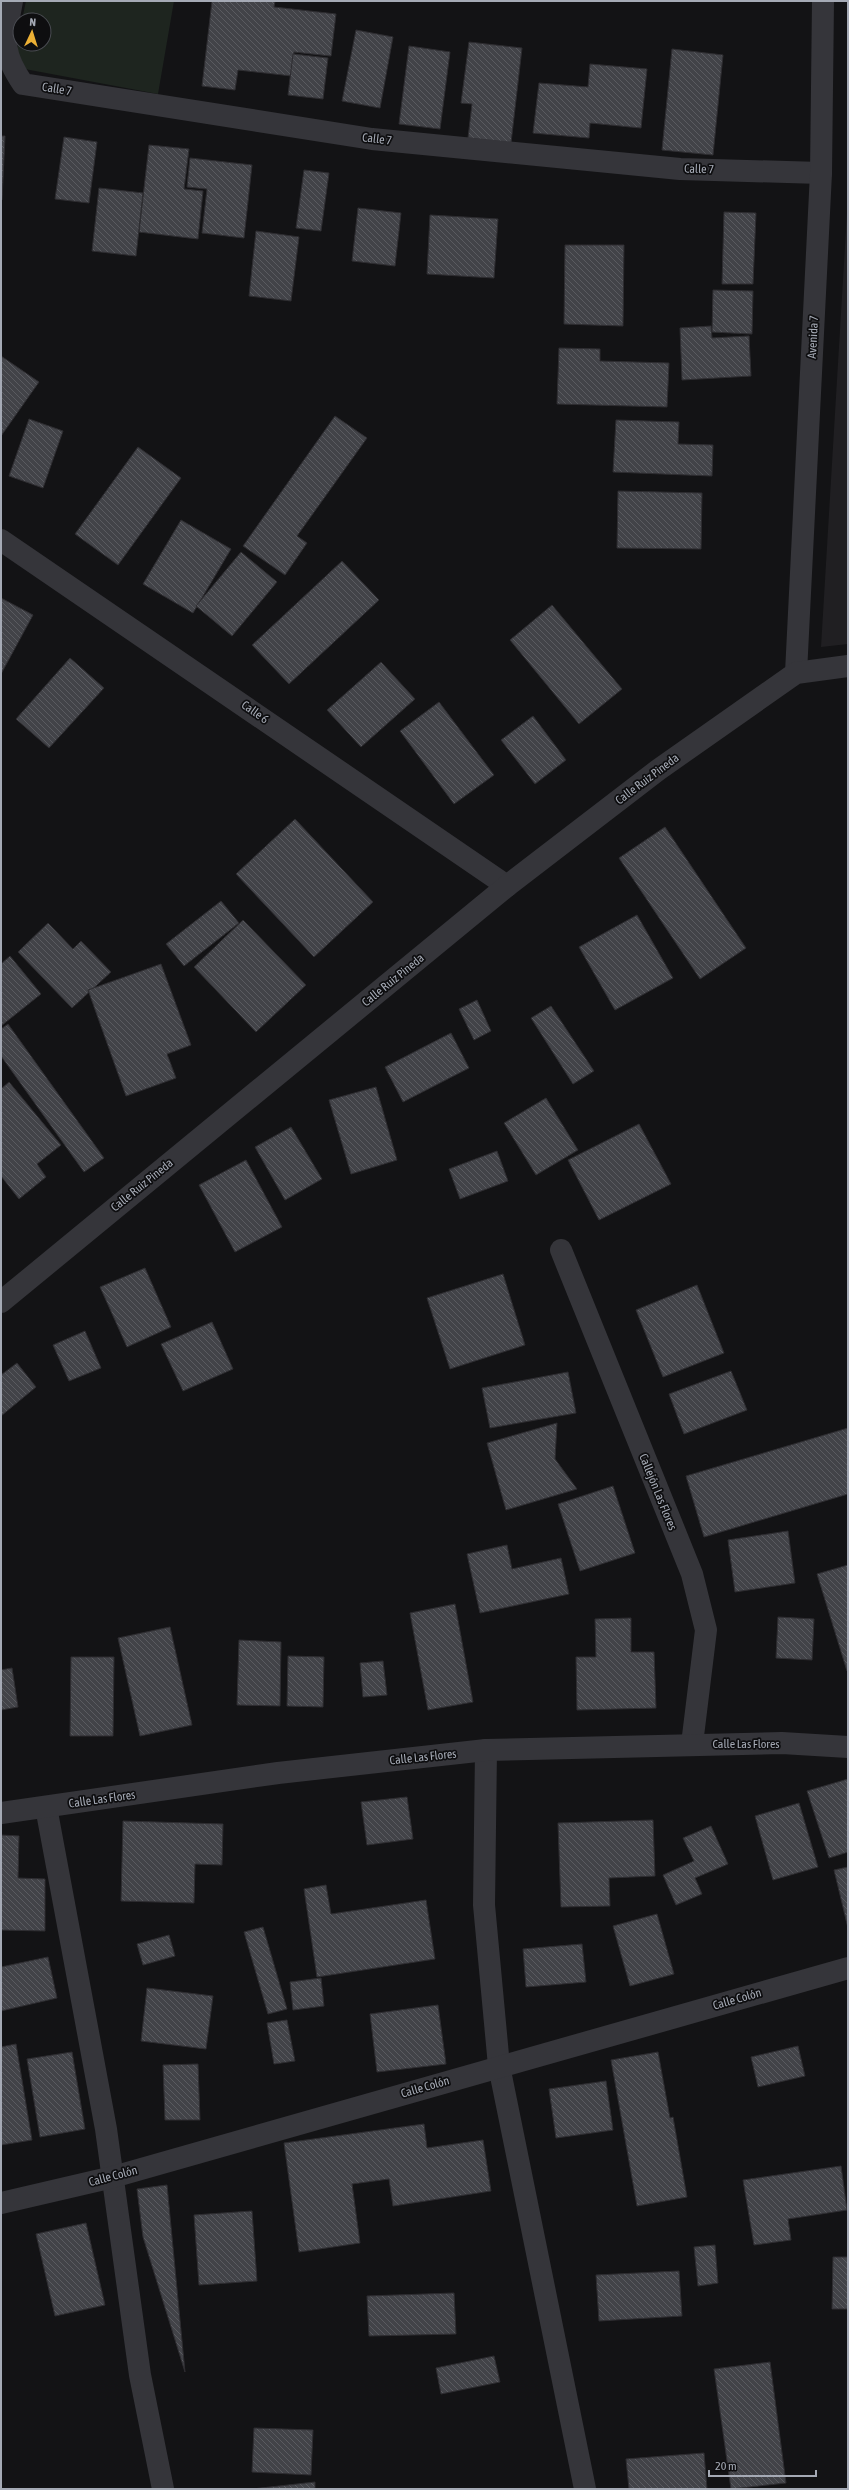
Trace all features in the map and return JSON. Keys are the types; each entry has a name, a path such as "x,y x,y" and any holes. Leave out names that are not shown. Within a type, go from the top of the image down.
{"street":[{"name":"Calle 7","path":"12,1 4,42 10,65 24,84 372,140 680,169 821,173"},
{"name":"Avenida 7","path":"796,673 821,173 823,1"},
{"name":"Calle 6","path":"1,540 507,886"},
{"path":"796,673 848,666"},
{"name":"Calle Ruiz Pineda","path":"1,1302 507,886 658,770 796,673"},
{"name":"Callejón Las Flores","path":"560,1250 692,1574 706,1630 692,1744"},
{"name":"Calle Las Flores","path":"1,1814 278,1773 486,1750 782,1743 848,1746"},
{"path":"486,1750 484,1905 499,2066 585,2489"},
{"path":"46,1807 113,2177 140,2374 163,2489"},
{"name":"Calle Colón","path":"1,2203 113,2177 848,1968"}],"shaded area":[{"path":"26,1 174,1 158,94 14,67 17,52 52,52 52,12 24,12"},
{"path":"848,1 848,644 821,647 847,213"}],"building":[{"path":"212,1 275,1 274,7 336,14 331,56 294,52 292,76 238,70 235,90 202,86"},
{"path":"356,30 393,37 380,108 342,101"},
{"path":"469,42 522,48 511,143 468,138 472,104 461,103"},
{"path":"409,46 450,52 440,129 399,124"},
{"path":"672,49 723,55 713,155 662,150"},
{"path":"293,54 328,58 323,99 288,95"},
{"path":"590,64 647,69 641,128 590,123 589,138 533,133 539,83 588,87"},
{"path":"1,136 5,136 2,200 1,200"},
{"path":"64,137 97,142 89,203 55,199"},
{"path":"149,145 189,149 184,189 203,191 198,239 139,232"},
{"path":"190,158 252,165 244,238 202,233 207,189 187,187"},
{"path":"304,170 329,173 321,231 296,228"},
{"path":"99,188 143,193 136,256 92,251"},
{"path":"358,208 401,213 395,266 352,261"},
{"path":"724,212 756,213 753,284 722,284"},
{"path":"430,215 498,219 494,278 427,274"},
{"path":"256,231 299,237 291,301 249,296"},
{"path":"565,245 624,245 623,326 564,324"},
{"path":"713,290 753,291 752,334 712,332"},
{"path":"711,326 712,338 749,336 751,376 682,380 680,328"},
{"path":"559,348 600,349 600,361 669,363 667,407 557,404"},
{"path":"1,356 39,382 1,436"},
{"path":"335,416 367,438 297,536 307,543 285,575 243,546"},
{"path":"29,419 63,431 43,488 9,476"},
{"path":"616,420 679,422 678,444 713,445 712,476 613,472"},
{"path":"138,447 181,478 118,565 75,534"},
{"path":"618,491 702,493 701,549 617,548"},
{"path":"181,520 231,549 193,613 143,584"},
{"path":"241,552 277,582 232,636 196,606"},
{"path":"342,561 379,600 289,684 252,645"},
{"path":"1,598 33,615 1,674"},
{"path":"552,605 622,689 579,724 510,640"},
{"path":"70,658 104,688 49,748 16,719"},
{"path":"381,662 415,699 361,747 327,710"},
{"path":"439,702 494,775 454,804 400,731"},
{"path":"533,716 566,760 535,784 501,740"},
{"path":"295,819 373,902 314,957 236,874"},
{"path":"665,827 746,948 700,979 619,858"},
{"path":"221,901 239,923 184,966 166,944"},
{"path":"637,915 673,978 615,1010 579,947"},
{"path":"243,920 306,985 256,1032 194,967"},
{"path":"48,923 73,949 81,941 111,972 72,1008 18,952"},
{"path":"10,956 41,994 1,1026 1,964"},
{"path":"161,964 191,1045 167,1054 176,1078 126,1096 88,990"},
{"path":"477,1000 491,1031 474,1040 459,1009"},
{"path":"551,1006 594,1071 573,1084 531,1018"},
{"path":"8,1024 104,1158 84,1172 1,1056 1,1029"},
{"path":"451,1033 469,1068 403,1102 385,1067"},
{"path":"9,1082 61,1145 37,1164 46,1177 19,1199 1,1176 1,1089"},
{"path":"376,1087 397,1160 351,1174 329,1100"},
{"path":"546,1098 578,1150 536,1175 504,1123"},
{"path":"639,1124 671,1184 599,1220 568,1160"},
{"path":"291,1127 322,1179 285,1200 255,1147"},
{"path":"497,1151 508,1181 460,1199 449,1169"},
{"path":"246,1160 282,1227 235,1252 199,1185"},
{"path":"145,1268 171,1327 127,1347 100,1287"},
{"path":"503,1274 525,1345 450,1369 427,1298"},
{"path":"697,1285 724,1353 663,1377 636,1310"},
{"path":"212,1322 233,1369 183,1391 161,1344"},
{"path":"85,1331 101,1368 69,1381 53,1345"},
{"path":"17,1363 36,1387 1,1416 1,1375"},
{"path":"731,1371 747,1410 684,1434 669,1394"},
{"path":"568,1372 576,1413 490,1428 482,1388"},
{"path":"557,1423 555,1459 577,1489 506,1510 487,1443"},
{"path":"848,1428 848,1494 704,1537 686,1476"},
{"path":"613,1486 635,1553 580,1571 558,1504"},
{"path":"788,1531 795,1583 735,1592 728,1540"},
{"path":"507,1545 512,1569 561,1558 569,1594 480,1613 467,1554"},
{"path":"848,1565 848,1671 847,1671 817,1574"},
{"path":"455,1604 473,1702 428,1710 410,1613"},
{"path":"778,1617 814,1619 812,1660 776,1658"},
{"path":"631,1618 631,1652 654,1652 656,1708 577,1710 576,1657 596,1657 595,1619"},
{"path":"170,1627 192,1725 140,1736 118,1638"},
{"path":"239,1640 281,1642 280,1706 237,1705"},
{"path":"288,1656 324,1657 323,1707 287,1706"},
{"path":"71,1657 114,1657 113,1736 70,1736"},
{"path":"383,1661 387,1695 363,1697 360,1663"},
{"path":"12,1668 18,1707 1,1710 1,1670"},
{"path":"848,1779 848,1852 829,1858 807,1791"},
{"path":"407,1797 413,1839 367,1845 361,1802"},
{"path":"799,1803 818,1867 773,1880 755,1816"},
{"path":"653,1820 655,1876 609,1878 610,1906 561,1907 558,1823"},
{"path":"123,1821 223,1824 222,1865 195,1864 194,1903 121,1901"},
{"path":"711,1826 728,1864 695,1878 702,1894 676,1905 663,1875 694,1861 683,1838"},
{"path":"1,1835 19,1836 18,1878 45,1879 45,1931 1,1930"},
{"path":"848,1867 848,1928 834,1870"},
{"path":"326,1885 331,1914 426,1900 435,1959 317,1977 304,1889"},
{"path":"657,1914 674,1974 630,1986 613,1926"},
{"path":"263,1927 287,2009 268,2014 244,1932"},
{"path":"169,1935 175,1956 143,1965 137,1944"},
{"path":"582,1944 586,1982 526,1987 523,1949"},
{"path":"48,1957 57,1998 1,2011 1,1967"},
{"path":"321,1978 324,2006 293,2010 290,1982"},
{"path":"147,1988 213,1996 206,2049 141,2041"},
{"path":"438,2005 446,2064 377,2072 370,2014"},
{"path":"287,2020 295,2061 274,2064 267,2023"},
{"path":"16,2044 32,2140 1,2145 1,2047"},
{"path":"798,2046 805,2076 758,2087 751,2057"},
{"path":"72,2052 85,2129 40,2137 27,2059"},
{"path":"658,2052 670,2118 673,2117 687,2197 637,2206 611,2060"},
{"path":"198,2064 200,2120 165,2120 163,2065"},
{"path":"606,2081 613,2130 556,2138 549,2089"},
{"path":"424,2124 427,2148 483,2140 491,2191 393,2206 389,2179 352,2184 360,2243 299,2252 284,2143"},
{"path":"841,2166 847,2210 788,2219 791,2240 754,2245 743,2180"},
{"path":"167,2185 185,2372 143,2237 137,2189"},
{"path":"252,2211 257,2281 199,2285 194,2215"},
{"path":"86,2223 105,2305 55,2316 36,2234"},
{"path":"715,2245 718,2283 698,2286 694,2247"},
{"path":"833,2257 848,2257 848,2309 832,2309"},
{"path":"679,2271 682,2316 599,2321 596,2275"},
{"path":"454,2293 456,2334 369,2336 367,2296"},
{"path":"494,2356 500,2382 441,2394 436,2368"},
{"path":"770,2362 786,2483 731,2489 714,2369"},
{"path":"254,2428 313,2430 311,2475 252,2472"},
{"path":"704,2453 707,2489 629,2489 626,2459"},
{"path":"315,2482 315,2489 252,2489"}]}
